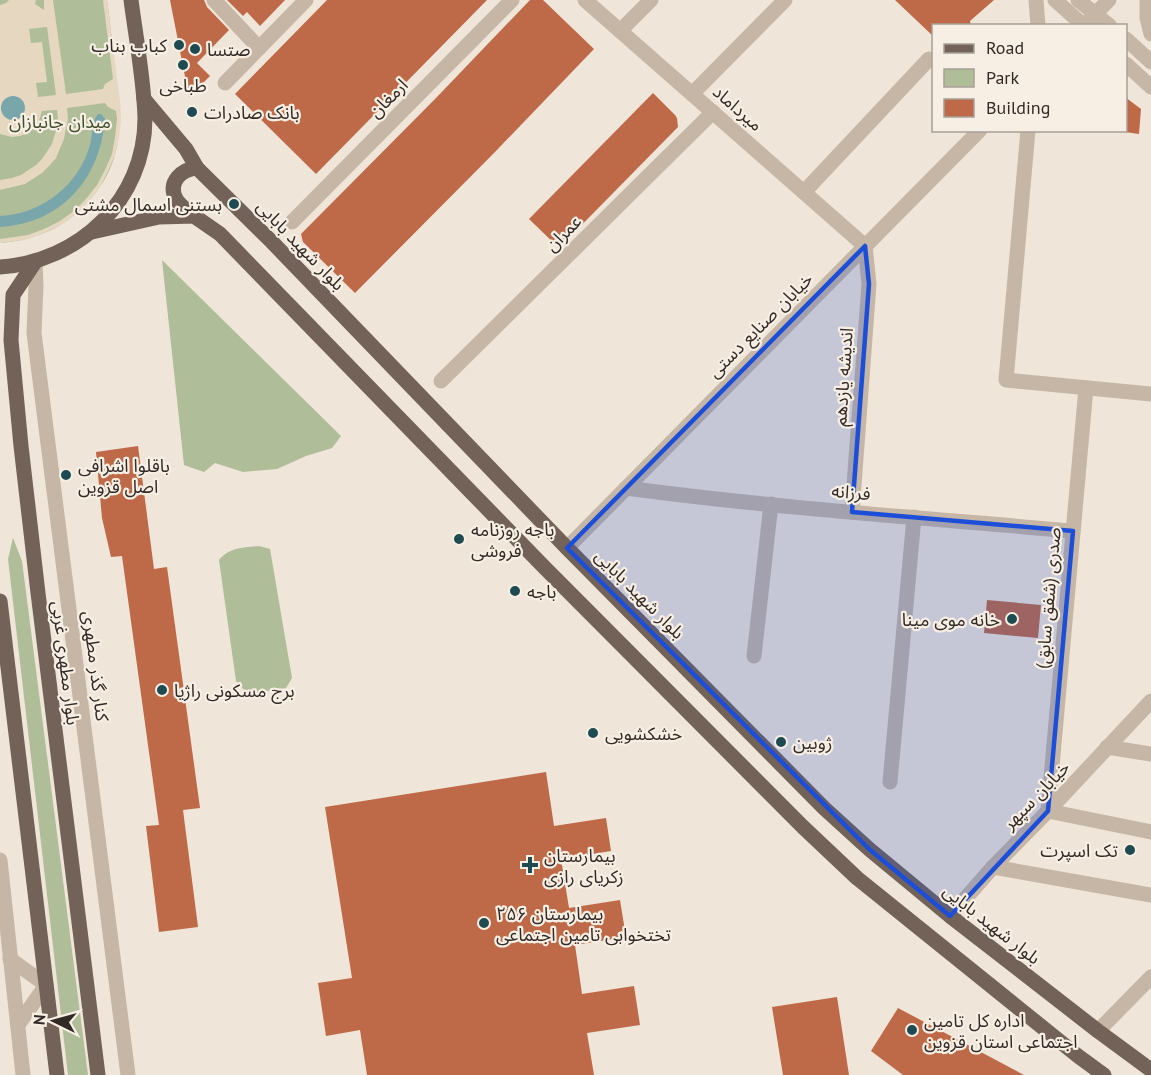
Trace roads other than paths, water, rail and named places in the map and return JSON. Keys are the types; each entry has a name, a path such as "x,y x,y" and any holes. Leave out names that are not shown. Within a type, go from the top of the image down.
{"main road":[{"path":"0,267 35,262 56,255 74,245 107,217 130,182 138,162 145,120 131,0"},
{"name":"بلوار شهید بابایی","path":"144,99 186,149 198,168 567,548 824,808 869,849 950,916 1151,1070"},
{"path":"198,168 186,170 177,178 173,190 181,205 220,234 537,560 803,827 857,878 1104,1075"},
{"path":"92,232 159,217 194,216"},
{"name":"بلوار مطهری غربی","path":"35,262 13,295 11,340 38,592 98,1075"},
{"path":"0,385 16,392"},
{"path":"0,601 57,1075"}],"street":[{"path":"214,0 259,48"},
{"path":"225,83 306,0"},
{"name":"ارمغان","path":"292,222 512,0"},
{"name":"میرداماد","path":"585,0 866,246"},
{"path":"621,31 651,0"},
{"path":"692,94 785,0"},
{"path":"1036,0 1038,24"},
{"path":"1055,0 1083,24"},
{"path":"1078,0 1108,24"},
{"path":"1085,24 1109,0"},
{"path":"1147,0 1147,18 1151,34"},
{"path":"1127,41 1151,62"},
{"path":"804,192 929,59"},
{"path":"1127,65 1151,87"},
{"name":"عمران","path":"441,381 713,112"},
{"name":"خیابان صنایع دستی","path":"567,548 978,132"},
{"path":"1028,132 1006,380 1151,394"},
{"name":"اندیشه یازدهم","path":"852,512 869,284 866,246"},
{"name":"کنار گذر مطهری","path":"35,262 34,333 128,1075"},
{"name":"صدری (شفق سابق)","path":"1048,811 1086,388"},
{"name":"فرزانه","path":"626,488 684,496 1073,531"},
{"path":"754,656 771,504"},
{"path":"890,782 914,517"},
{"name":"خیابان سپهر","path":"950,916 993,867 1151,701"},
{"path":"1107,747 1151,754"},
{"path":"1048,811 1151,832"},
{"path":"0,860 23,1075"},
{"path":"993,867 1151,895"},
{"path":"10,959 46,986 18,1025"},
{"path":"1098,1031 1151,977"}],"water":[{"path":"13,96 18,97 24,103 24,113 18,119 13,120 8,119 2,113 1,108 2,103 8,97"},
{"path":"98,114 105,119 102,141 95,161 74,194 59,207 42,217 22,224 0,227 0,216 30,210 57,195 68,185 85,159 94,120"}],"place":[{"name":"کباب بناب","path":"179,45"},
{"name":"صتسا","path":"195,49"},
{"name":"طباخی","path":"183,65"},
{"name":"بانک صادرات","path":"192,112"},
{"name":"بستنی اسمال مشتی","path":"234,204"},
{"name":"باقلوا اشرافی اصل قزوین","path":"66,475"},
{"name":"باجه روزنامه فروشی","path":"459,539"},
{"name":"باجه","path":"515,591"},
{"name":"خانه موی مینا","path":"1012,619"},
{"name":"برج مسکونی راژیا","path":"162,690"},
{"name":"خشکشویی","path":"593,733"},
{"name":"ژوبین","path":"781,742"},
{"name":"تک اسپرت","path":"1130,850"},
{"name":"بیمارستان زکریای رازی","path":"530,865"},
{"name":"بیمارستان ۲۵۶ تختخوابی تامین اجتماعی","path":"484,923"},
{"name":"اداره کل تامین اجتماعی استان قزوین","path":"912,1030"}],"park label":[{"name":"میدان جانبازان","path":"60,121"}]}
